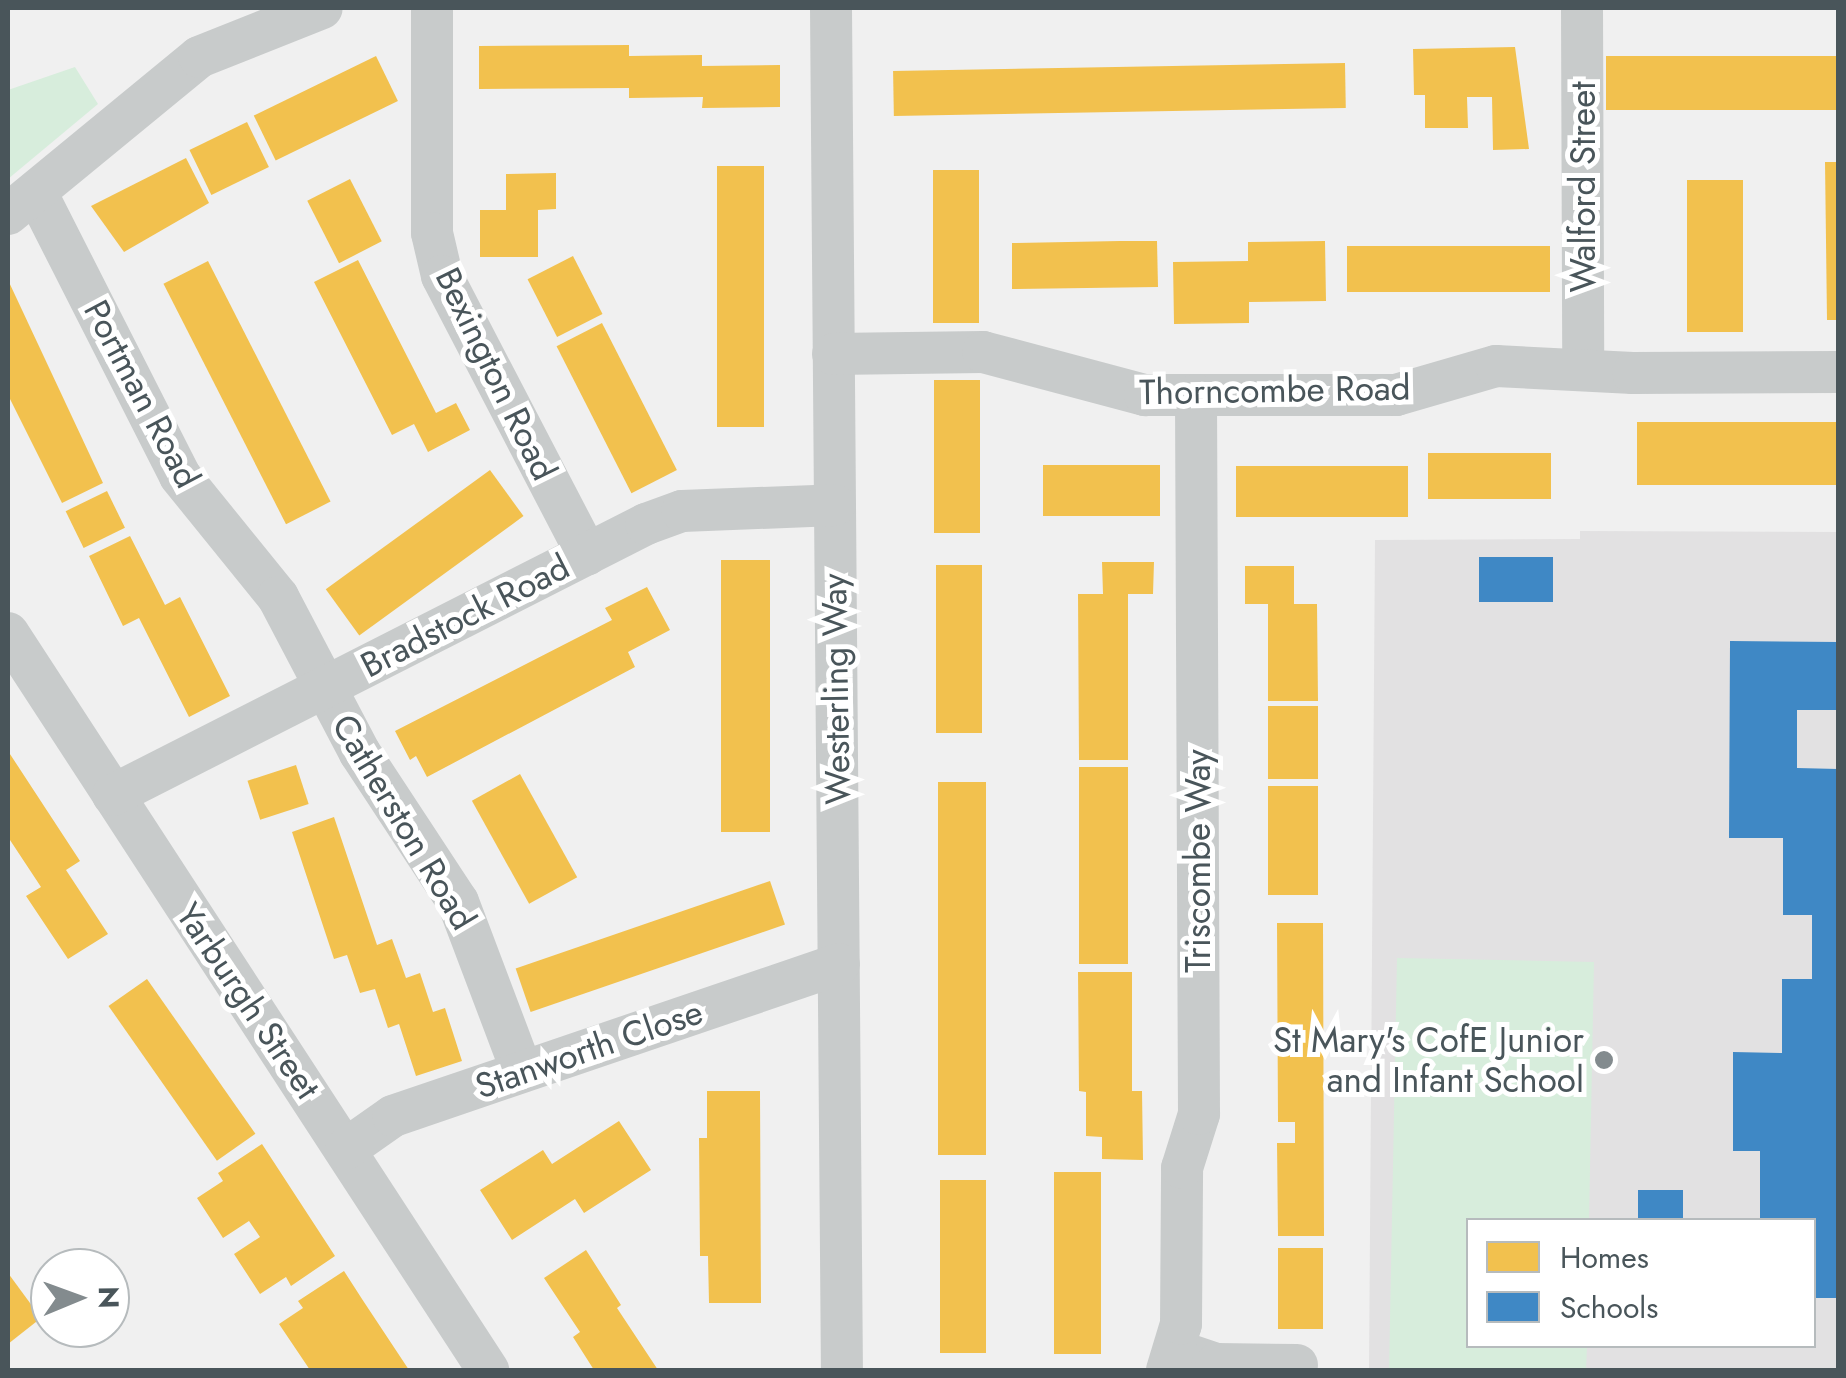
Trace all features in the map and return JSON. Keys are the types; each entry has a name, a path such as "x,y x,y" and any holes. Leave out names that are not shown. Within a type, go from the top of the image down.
{"street":[{"path":"22,203 199,57 322,8"},
{"name":"Bexington Road","path":"432,8 432,233 442,276 586,554"},
{"name":"Westerling Way","path":"831,8 842,1370"},
{"name":"Walford Street","path":"1582,8 1584,366"},
{"name":"Portman Road","path":"22,203 180,476 278,597 324,688"},
{"name":"Thorncombe Road","path":"834,354 984,352 1106,388 1196,395 1396,394 1496,366 1584,366 1633,373 1838,372"},
{"name":"Triscombe Way","path":"1175,1348 1182,1168 1200,1114 1196,395"},
{"name":"Bradstock Road","path":"112,795 586,554 682,511 835,505"},
{"name":"Yarburgh Street","path":"8,633 488,1370"},
{"name":"Catherston Road","path":"324,688 458,902 522,1072"},
{"name":"Stanworth Close","path":"346,1148 393,1116 839,964"},
{"path":"1175,1348 1216,1364 1297,1365"}],"shaded area":[{"name":"St Mary's CofE Junior and Infant School","path":"1580,531 1838,532 1838,1370 1369,1370 1375,540 1580,539"}],"green space":[{"path":"75,67 98,104 8,179 8,90"},
{"path":"1397,958 1594,962 1589,1218 1466,1218 1466,1348 1587,1348 1586,1370 1389,1370"}],"building: Homes":[{"path":"629,45 629,56 702,55 702,66 780,65 780,107 702,108 703,97 629,98 629,88 479,89 479,46"},
{"path":"1515,47 1529,149 1493,150 1492,97 1467,97 1468,128 1425,128 1425,95 1414,95 1413,49"},
{"path":"376,56 398,101 276,161 254,116"},
{"path":"1606,56 1838,56 1838,110 1606,110"},
{"path":"1345,63 1346,108 894,116 893,71"},
{"path":"247,122 269,167 211,195 189,150"},
{"path":"186,158 209,203 124,252 91,206"},
{"path":"1825,162 1838,162 1838,320 1827,320"},
{"path":"717,166 764,166 764,427 717,427"},
{"path":"933,170 979,170 979,323 933,323"},
{"path":"556,173 556,209 538,210 538,257 480,257 480,210 506,210 506,174"},
{"path":"350,179 382,241 339,263 307,201"},
{"path":"1687,180 1743,180 1743,332 1687,332"},
{"path":"1157,241 1158,287 1012,289 1012,243"},
{"path":"1325,241 1326,301 1249,302 1249,323 1174,324 1173,262 1248,261 1248,242"},
{"path":"1347,246 1550,246 1550,292 1347,292"},
{"path":"573,256 603,314 557,337 528,279"},
{"path":"358,260 436,413 456,403 470,430 428,452 414,424 392,435 314,282"},
{"path":"208,261 331,502 286,524 163,284"},
{"path":"8,280 103,483 62,503 8,395"},
{"path":"602,323 677,470 631,493 557,346"},
{"path":"934,380 980,380 980,533 934,533"},
{"path":"1637,422 1838,422 1838,485 1637,485"},
{"path":"1428,453 1551,453 1551,499 1428,499"},
{"path":"1043,465 1160,465 1160,516 1043,516"},
{"path":"1236,466 1408,466 1408,517 1236,517"},
{"path":"490,470 524,516 359,635 326,589"},
{"path":"107,491 125,528 84,548 66,511"},
{"path":"130,536 165,605 180,597 230,696 189,717 139,618 123,626 89,556"},
{"path":"721,560 770,560 770,832 721,832"},
{"path":"1102,562 1154,562 1153,594 1128,594 1128,760 1079,760 1078,594 1103,594"},
{"path":"936,565 982,565 982,733 936,733"},
{"path":"1245,566 1294,566 1294,604 1317,604 1318,701 1268,701 1268,604 1245,604"},
{"path":"647,587 670,630 628,652 635,667 427,777 416,756 410,760 395,731 612,620 605,608"},
{"path":"1268,706 1318,706 1318,779 1268,779"},
{"path":"8,751 80,861 66,870 108,934 68,959 26,896 41,887 8,837"},
{"path":"296,765 309,804 260,820 247,781"},
{"path":"1079,767 1128,767 1128,964 1079,964"},
{"path":"520,774 577,877 529,904 472,801"},
{"path":"938,782 986,782 986,1155 938,1155"},
{"path":"1268,786 1318,786 1318,895 1268,895"},
{"path":"334,817 377,945 392,939 406,978 420,973 433,1012 445,1008 462,1061 416,1076 399,1024 388,1028 375,989 360,993 347,955 334,959 292,832"},
{"path":"770,881 785,924 531,1012 516,969"},
{"path":"1277,923 1323,923 1324,1236 1278,1236 1277,1143 1295,1143 1295,1122 1278,1122"},
{"path":"1078,972 1132,972 1132,1091 1142,1091 1143,1160 1102,1159 1102,1137 1086,1136 1086,1092 1079,1091"},
{"path":"147,979 255,1134 217,1161 108,1006"},
{"path":"707,1091 760,1091 761,1303 709,1303 708,1256 700,1256 699,1138 707,1138"},
{"path":"619,1121 651,1170 584,1213 575,1199 512,1240 480,1190 543,1150 552,1164"},
{"path":"262,1144 335,1256 291,1286 286,1277 260,1294 234,1254 260,1237 249,1221 223,1238 197,1198 223,1181 218,1173"},
{"path":"1054,1172 1101,1172 1101,1354 1054,1354"},
{"path":"940,1180 986,1180 986,1353 940,1353"},
{"path":"1278,1248 1323,1248 1323,1329 1278,1329"},
{"path":"586,1250 621,1305 617,1308 658,1370 594,1370 573,1337 580,1332 544,1278"},
{"path":"344,1271 409,1370 310,1370 279,1324 303,1308 298,1301"},
{"path":"8,1273 30,1303 30,1327 8,1344"}],"building: Schools":[{"path":"1479,557 1553,557 1553,602 1479,602"},
{"path":"1730,641 1838,642 1838,710 1797,710 1797,768 1838,769 1838,1298 1816,1298 1816,1218 1760,1218 1760,1151 1733,1151 1733,1052 1782,1053 1782,979 1812,979 1812,915 1783,915 1783,838 1729,838"},
{"path":"1638,1190 1683,1190 1683,1218 1638,1218"}],"place":[{"name":"St Mary's CofE Junior and Infant School","path":"1604,1060"}]}
